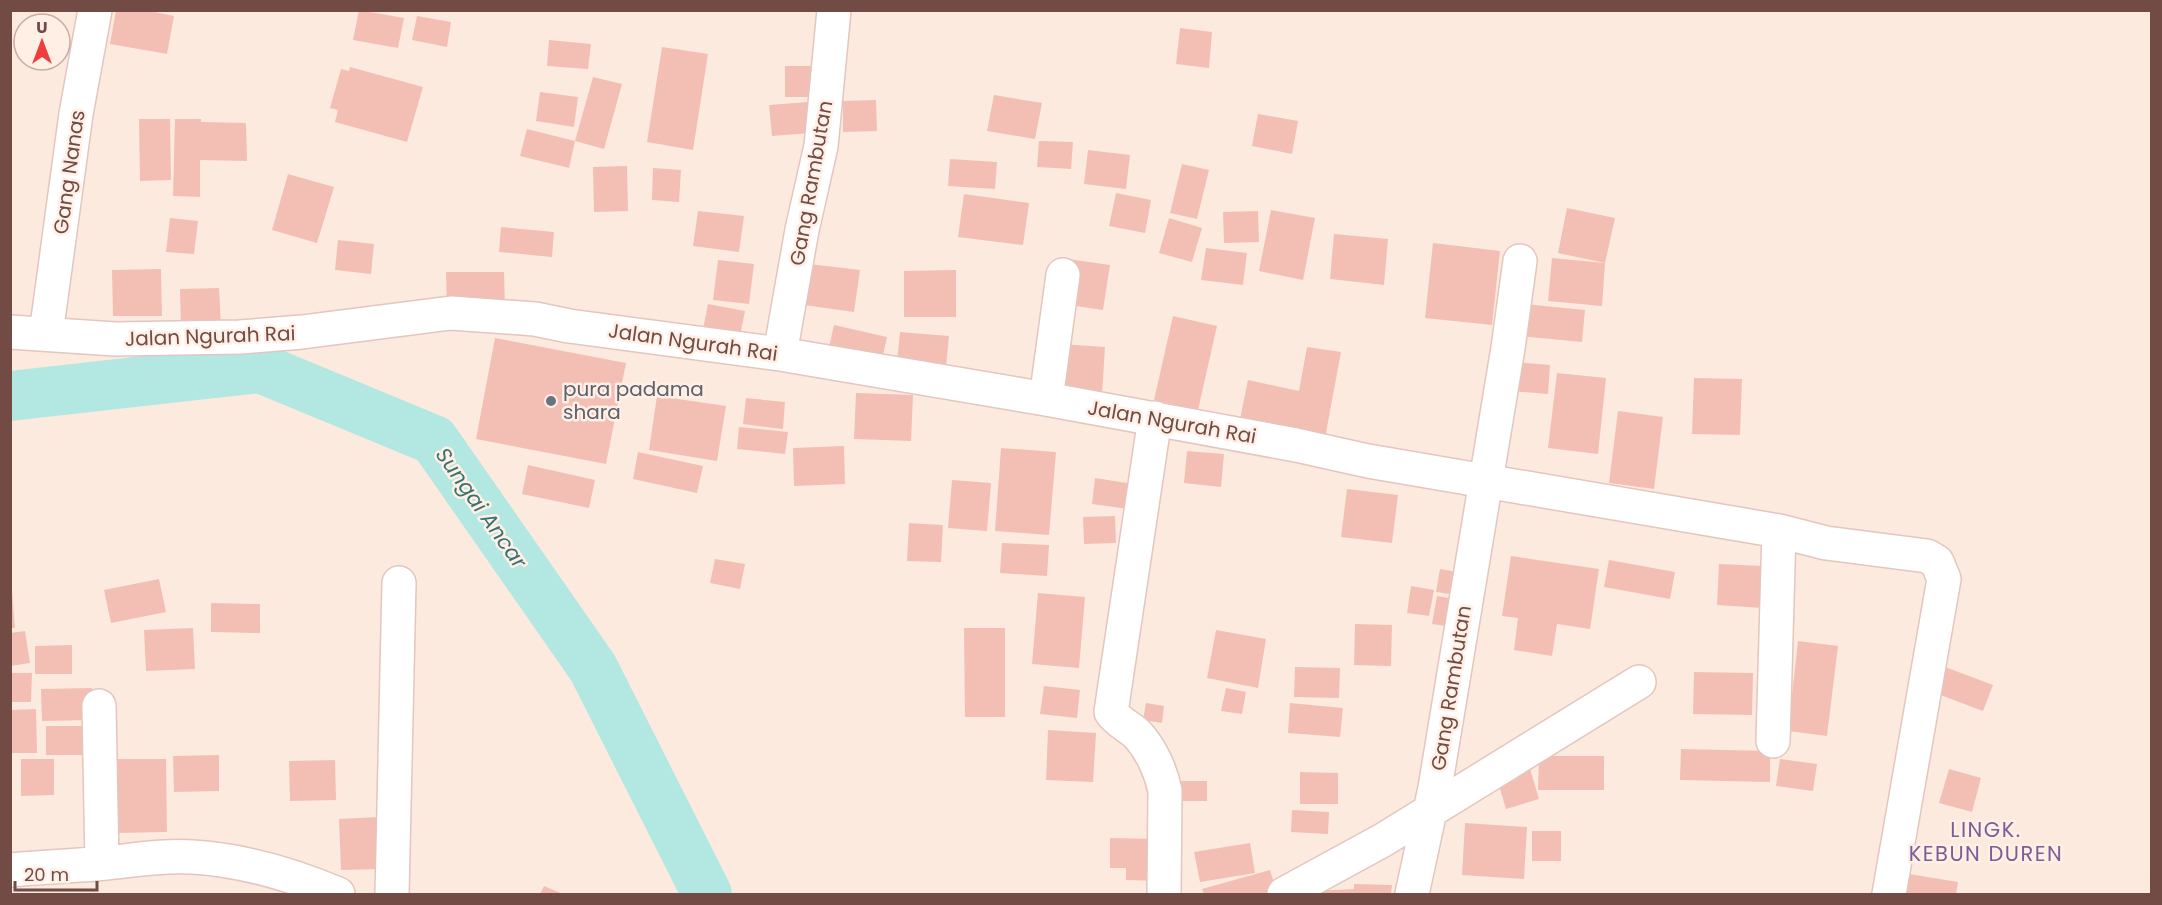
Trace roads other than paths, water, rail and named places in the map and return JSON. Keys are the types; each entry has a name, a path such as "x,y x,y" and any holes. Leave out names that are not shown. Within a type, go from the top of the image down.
{"street":[{"name":"Gang Nanas","path":"46,334 76,114 95,10"},
{"name":"Gang Rambutan","path":"780,354 802,230 821,146 834,10"},
{"name":"Gang Rambutan","path":"1412,894 1431,809 1508,348 1520,261"},
{"path":"1046,399 1063,275"},
{"name":"Jalan Ngurah Rai","path":"10,332 115,339 240,338 452,313 535,319 569,326 780,354 1046,399 1296,445 1368,461 1779,531 1826,543 1926,556 1937,562 1944,579 1889,894"},
{"path":"1155,418 1111,712 1142,740 1162,777 1165,791 1164,894"},
{"path":"1773,741 1779,531"},
{"path":"392,894 399,583"},
{"path":"1284,894 1383,840 1639,682"},
{"path":"99,706 102,863"},
{"path":"10,870 167,857 220,860 270,871 338,894"}],"waterway":[{"name":"Sungai Ancar","path":"10,396 260,368 434,440 593,668 707,894"}],"place":[{"name":"pura padama shara","path":"551,401"}],"district":[{"name":"LINGK. KEBUN DUREN","path":"1986,842"}]}
